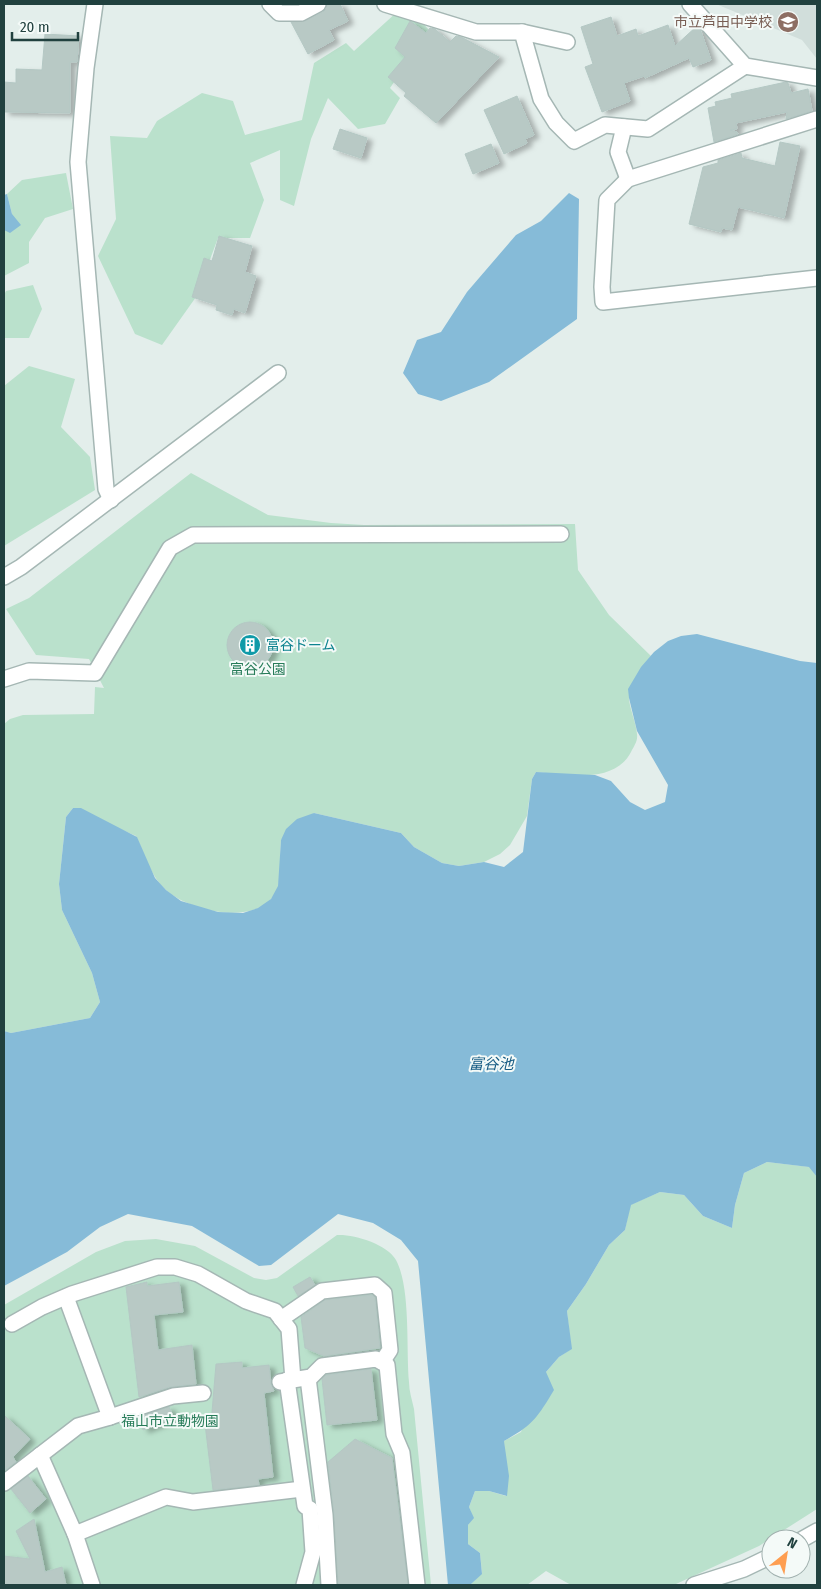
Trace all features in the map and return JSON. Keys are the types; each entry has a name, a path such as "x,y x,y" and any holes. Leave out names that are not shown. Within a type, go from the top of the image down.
{"street":[{"path":"95,4 86,68 78,162 106,489 111,500"},
{"path":"270,4 279,13 301,13 318,4"},
{"path":"385,4 476,32 522,32 567,42"},
{"path":"690,4 745,66 817,78"},
{"path":"522,32 541,99 556,123 574,141 605,125 648,129 745,66"},
{"path":"817,119 628,180 607,200 602,287 603,302 817,278"},
{"path":"624,127 618,152 628,180"},
{"path":"4,577 111,500 278,373"},
{"path":"4,679 29,671 95,673 170,548 193,535 560,534"},
{"path":"12,1324 66,1296 158,1267 175,1267 198,1274 246,1301 275,1311 289,1330 302,1489 305,1506 310,1509 313,1552 304,1585"},
{"path":"281,1319 322,1291 375,1285 384,1293 390,1350 382,1362"},
{"path":"66,1296 110,1417"},
{"path":"292,1380 311,1377 322,1366 376,1359 387,1365 394,1434 402,1453 417,1585"},
{"path":"292,1380 325,1516 329,1585"},
{"path":"4,1483 78,1426 173,1396 203,1393"},
{"path":"40,1455 75,1534 92,1585"},
{"path":"75,1534 166,1498 193,1502 302,1489"},
{"path":"313,1552 320,1559 319,1585"},
{"path":"694,1585 744,1569 761,1561"}],"shaded area":[{"name":"市立芦田中学校","path":"716,4 817,4 817,59 802,40"}],"green space":[{"path":"397,12 419,19 429,30 390,88 400,98 385,124 358,129 328,98 311,139 294,206 280,200 280,150 250,163 264,200 250,238 218,238 196,297 162,345 135,334 98,256 116,219 110,136 147,138 157,121 202,93 233,101 245,135 302,120 314,63 346,43 354,51"},
{"path":"66,173 73,209 45,218 29,242 29,263 4,276 4,230 10,232 12,214 7,194 22,180"},
{"path":"33,285 42,309 29,338 4,338 4,295 6,291"},
{"path":"29,366 75,379 61,427 90,457 95,490 4,546 4,386"},
{"name":"富谷公園","path":"191,473 268,515 364,525 575,524 578,570 609,615 651,656 637,677 629,695 636,730 636,741 631,752 623,762 613,769 601,773 575,775 536,772 532,779 527,816 510,845 500,854 484,862 459,866 442,863 414,847 401,833 314,813 281,840 279,882 270,900 258,908 243,912 208,910 177,898 156,879 136,836 73,808 66,817 59,884 62,910 92,973 100,1002 90,1018 11,1033 4,1031 4,724 10,719 23,715 94,714 95,687 104,688 89,659 36,655 6,609 29,598"},
{"path":"767,1162 810,1167 817,1177 817,1509 786,1529 761,1529 761,1545 676,1584 571,1585 546,1571 527,1585 470,1585 482,1573 480,1553 468,1544 468,1525 473,1518 469,1507 475,1491 489,1491 506,1496 504,1441 521,1432 546,1372 559,1357 571,1349 567,1311 586,1284 609,1245 625,1230 630,1205 660,1192 684,1195 703,1216 732,1228 735,1205 744,1173"},
{"name":"福山市立動物園","path":"337,1235 361,1238 385,1249 392,1254 401,1272 406,1302 409,1385 414,1409 431,1585 4,1585 4,1305 96,1252 125,1241 156,1239 195,1246 254,1278 266,1280 277,1278"}],"water":[{"path":"569,193 579,199 577,319 489,382 441,401 418,394 403,373 417,340 441,332 467,292 516,235 541,221"},
{"path":"7,194 12,214 21,225 10,233 4,230 4,195"},
{"name":"富谷池","path":"697,634 800,661 817,663 817,1177 809,1167 767,1162 744,1173 735,1205 732,1228 703,1216 684,1195 660,1192 631,1205 625,1230 609,1245 586,1284 567,1311 572,1349 559,1357 546,1372 554,1390 534,1420 504,1441 509,1476 507,1496 489,1491 475,1491 469,1507 474,1518 468,1525 468,1544 480,1553 482,1574 470,1585 448,1585 418,1261 401,1240 373,1223 338,1214 271,1265 259,1266 192,1226 128,1214 100,1227 67,1252 4,1286 4,1031 11,1033 90,1018 100,1002 92,973 62,910 59,884 66,817 73,808 81,808 137,837 155,878 166,890 181,901 218,912 243,913 258,908 271,899 278,886 281,840 286,829 297,819 314,813 401,833 414,847 442,863 459,866 484,862 504,867 523,852 532,779 536,772 595,775 611,781 630,802 645,810 665,802 668,785 637,731 628,689 641,667 654,652 668,641 681,636"}],"building":[{"path":"327,4 340,4 348,21 329,30 334,40 308,54 291,22 305,21 323,12"},
{"path":"611,17 617,36 636,29 638,36 668,25 675,46 697,26 700,29 711,60 693,67 689,58 645,78 644,76 624,83 630,101 602,112 585,67 593,64 581,27"},
{"path":"410,21 426,33 430,28 435,29 450,42 456,36 461,37 499,57 436,123 404,96 406,93 388,77 405,57 395,48"},
{"path":"45,34 79,36 77,62 70,62 70,113 4,112 4,82 16,83 16,69 42,70"},
{"path":"786,82 791,93 808,89 812,111 786,119 787,112 736,123 737,129 730,130 738,134 714,142 708,108 716,106 715,102 732,98 731,94"},
{"path":"517,96 534,135 525,139 527,143 504,154 484,110"},
{"path":"340,129 367,138 361,158 333,149"},
{"path":"780,142 800,146 784,218 738,207 732,230 722,228 721,232 689,224 703,167 741,153 742,158 775,166"},
{"path":"491,144 499,163 473,174 465,154"},
{"path":"219,236 252,246 245,272 256,276 245,313 234,309 232,315 216,310 217,305 192,297 204,258 212,261"},
{"name":"富谷ドーム","path":"250,622 263,626 269,632 273,645 269,658 263,664 250,668 237,664 231,658 227,645 231,632 237,626"},
{"path":"310,1277 315,1285 298,1296 293,1287"},
{"path":"147,1282 147,1286 179,1282 183,1312 154,1315 158,1350 192,1345 196,1384 170,1387 139,1397 126,1287"},
{"path":"372,1295 375,1297 380,1348 324,1356 305,1348 301,1317 325,1300"},
{"path":"242,1362 242,1368 269,1365 271,1384 274,1391 264,1393 273,1477 258,1479 259,1485 213,1490 205,1424 211,1424 216,1364"},
{"path":"371,1369 377,1420 327,1425 322,1379 326,1375"},
{"path":"169,1407 174,1418 143,1430 141,1416"},
{"path":"4,1415 30,1439 13,1457 16,1462 4,1471"},
{"path":"355,1439 392,1458 408,1585 338,1585 334,1514 328,1462"},
{"path":"28,1476 46,1499 30,1513 11,1489"},
{"path":"34,1519 45,1572 62,1567 66,1585 4,1585 4,1556 30,1559 16,1531"}],"place":[{"name":"市立芦田中学校","path":"788,22"},
{"name":"富谷ドーム","path":"250,645"}]}
